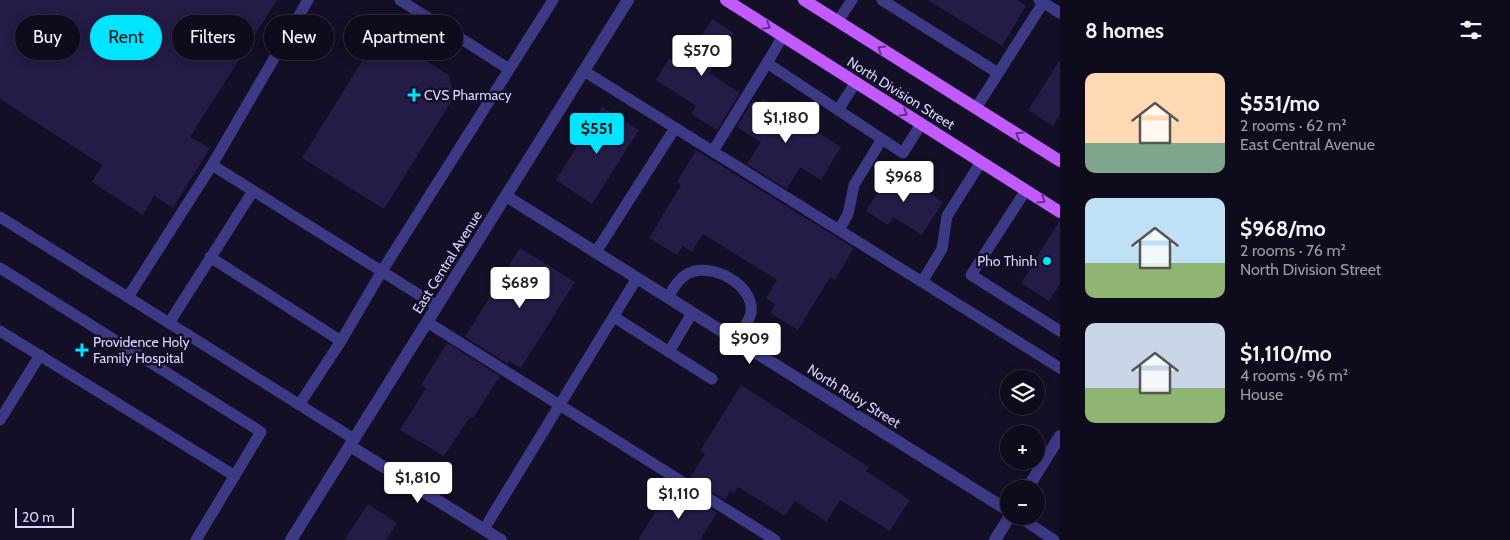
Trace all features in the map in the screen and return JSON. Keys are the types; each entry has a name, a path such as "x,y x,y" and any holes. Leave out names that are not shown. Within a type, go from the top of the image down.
{"main road":[{"name":"North Division Street","path":"726,0 1060,212"},
{"name":"North Division Street","path":"804,0 1060,161"}],"street":[{"name":"East Central Avenue","path":"291,540 628,0"},
{"name":"North Ruby Street","path":"506,196 1000,504"},
{"path":"1033,480 1060,436"},
{"path":"352,442 493,536"},
{"path":"995,540 1004,525"}],"lane":[{"path":"128,297 212,165 308,0"},
{"path":"400,0 509,69"},
{"path":"299,405 341,341 382,271 553,0"},
{"path":"838,21 852,0"},
{"path":"882,0 998,73"},
{"path":"976,108 1041,1 1060,13"},
{"path":"712,151 783,36"},
{"path":"767,63 903,152 921,124"},
{"path":"584,71 1060,368"},
{"path":"838,110 856,82"},
{"path":"596,252 675,128"},
{"path":"839,230 848,214 854,185 882,139"},
{"path":"922,282 942,249 947,216 981,162"},
{"path":"212,165 438,306"},
{"path":"1026,190 971,275 1059,329"},
{"path":"169,323 253,191"},
{"path":"0,217 299,405 352,442"},
{"path":"210,257 341,341"},
{"path":"0,268 262,432 196,540"},
{"path":"668,297 680,278 699,269 712,270 730,278 740,287 750,304 751,314 736,340"},
{"path":"493,536 560,406 637,278"},
{"path":"668,352 692,313"},
{"path":"614,318 712,379"},
{"path":"427,322 775,540"},
{"path":"0,331 235,476"},
{"path":"0,420 40,355"},
{"path":"1034,525 1058,539"}],"building":[{"path":"0,0 277,0 267,15 264,15 264,20 254,36 254,15 172,15 172,60 239,60 190,137 210,148 173,208 154,196 143,215 92,182 102,165 0,99"},
{"path":"928,0 1017,0 1026,6 1002,46"},
{"path":"712,19 734,33 709,73 740,93 717,130 691,114 696,106 656,80 669,58 678,64 695,37 699,40"},
{"name":"CVS Pharmacy","path":"363,60 425,60 449,75 454,97 384,209 302,158"},
{"path":"1060,60 1060,114 1053,126 1028,110"},
{"path":"763,98 841,147 821,180 800,167 787,189 747,164 761,142 737,127 753,100 759,104"},
{"path":"602,107 639,130 592,204 556,180"},
{"path":"696,150 854,248 835,280 830,277 798,330 770,313 775,304 766,298 777,280 703,234 692,252 683,246 677,255 649,238 681,185 677,182"},
{"path":"892,169 943,202 922,235 893,217 888,225 866,211"},
{"name":"Pho Thinh","path":"1060,220 1060,284 1049,301 1021,283"},
{"path":"520,248 575,282 521,368 509,361 508,364 465,337"},
{"path":"447,343 500,376 473,418 470,417 444,456 400,430 426,388 421,385"},
{"path":"741,385 869,467 866,471 910,500 890,531 840,500 827,522 795,501 785,516 738,487 734,494 730,491 725,500 690,478 705,454 700,451"},
{"path":"673,489 681,493 682,491 717,513 700,540 638,540 656,510 659,512"},
{"path":"368,504 397,523 386,540 344,540"}],"place":[{"name":"CVS Pharmacy","path":"414,95"},
{"name":"Pho Thinh","path":"1047,261"},
{"name":"Providence Holy Family Hospital","path":"82,350"}]}
